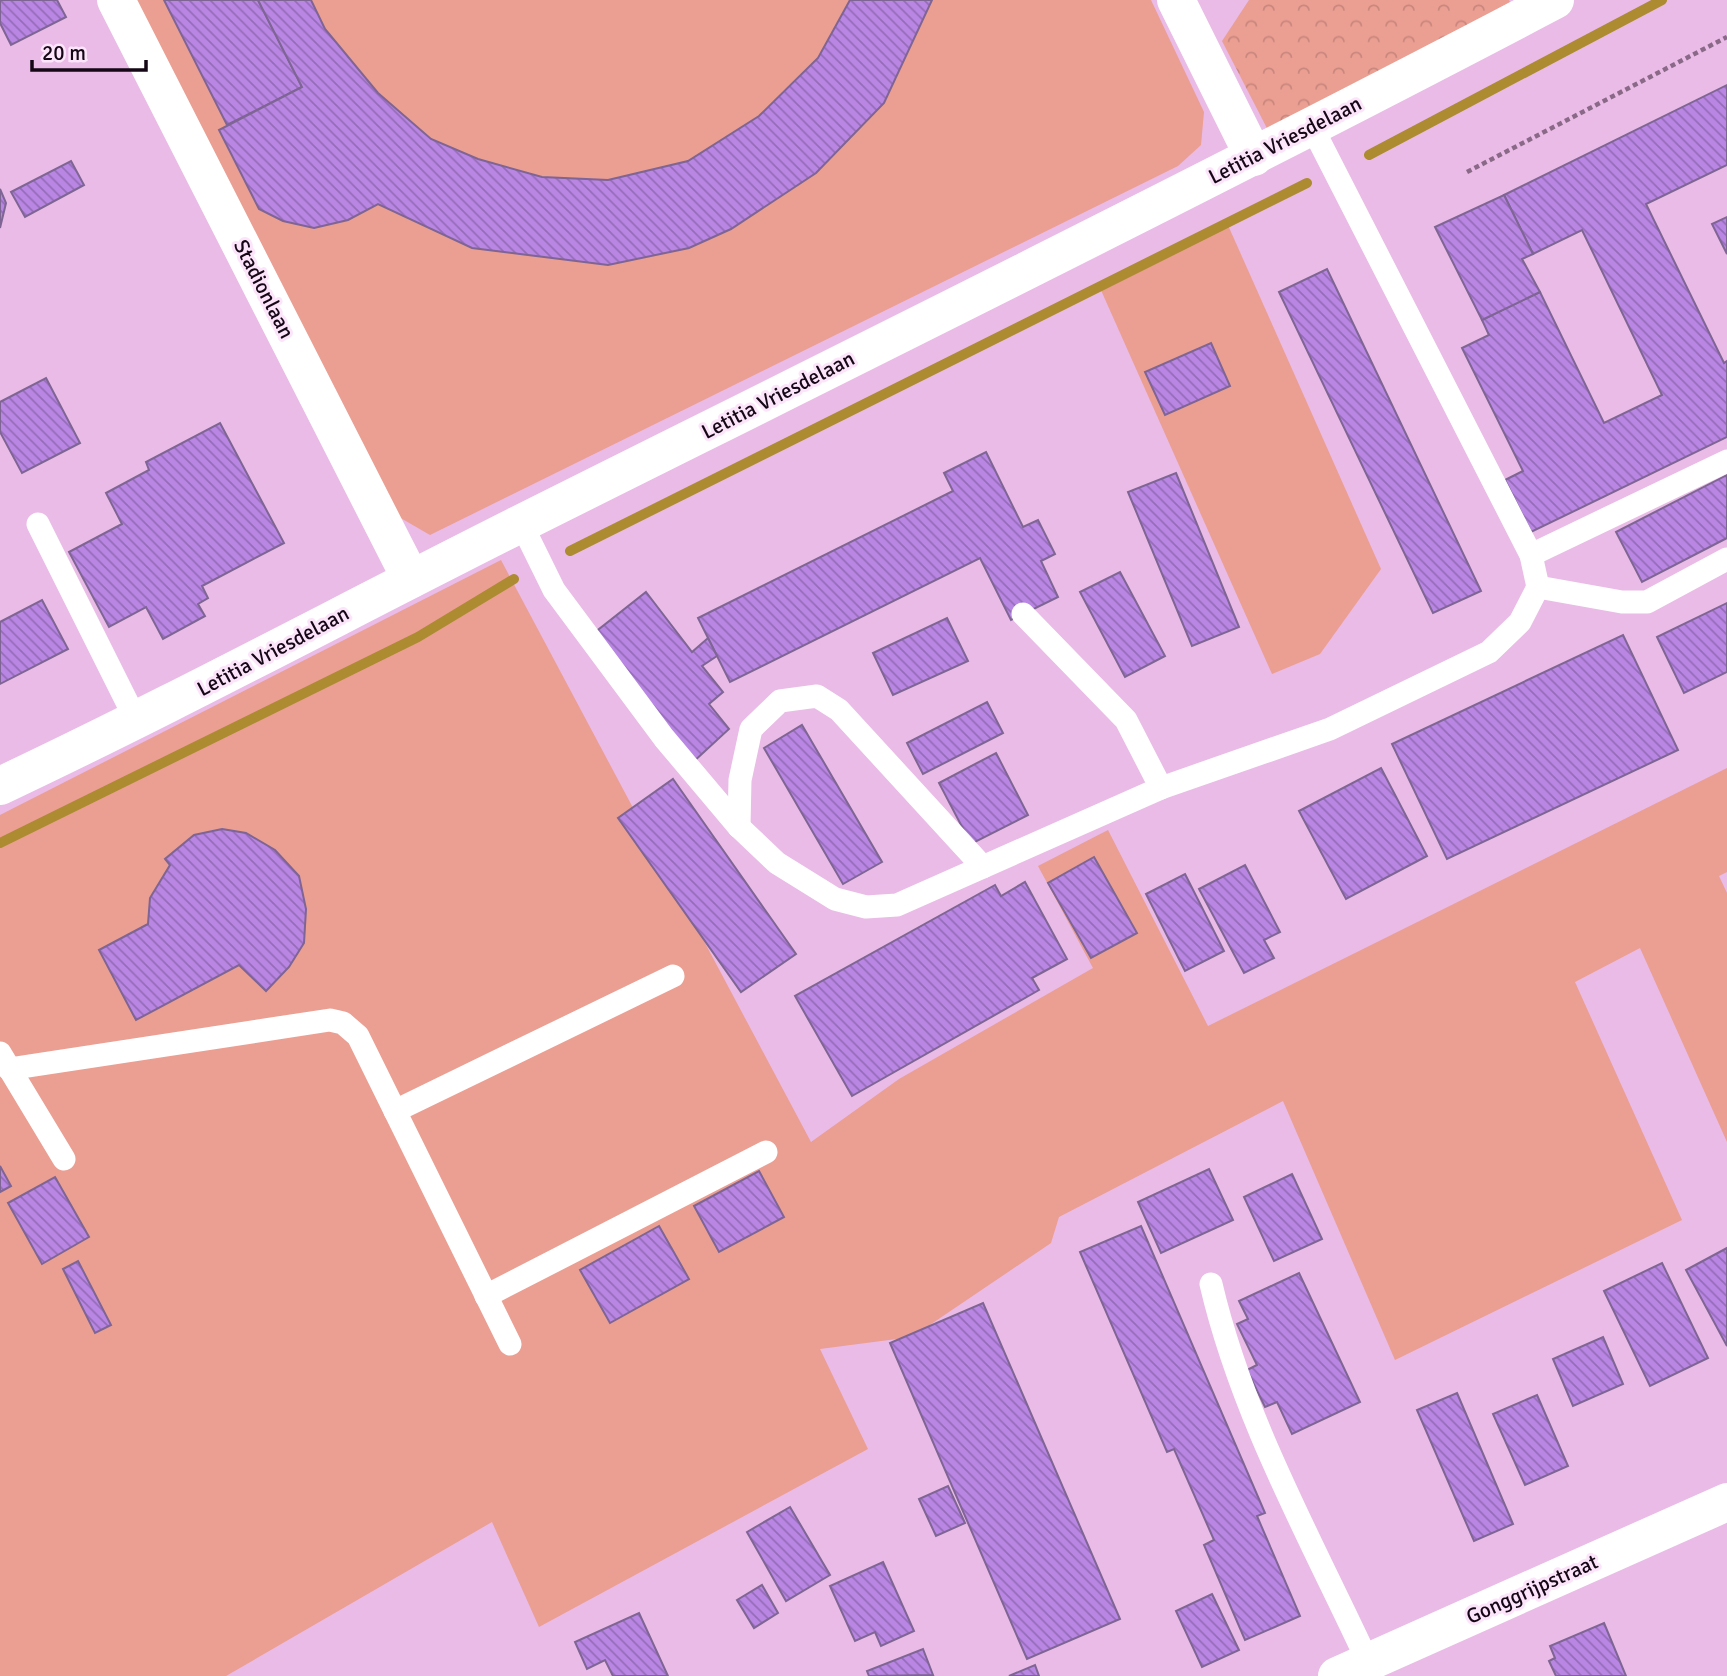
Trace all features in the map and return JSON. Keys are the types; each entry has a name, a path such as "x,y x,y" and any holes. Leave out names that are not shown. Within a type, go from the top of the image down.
{"street":[{"name":"Stadionlaan","path":"116,0 411,579"},
{"path":"1176,0 1254,157"},
{"name":"Letitia Vriesdelaan","path":"0,786 137,722 520,523 1254,157 1555,0"},
{"name":"Gonggrijpstraat","path":"1352,1669 1727,1502"}],"lane":[{"path":"520,523 554,590 663,738 739,827 777,863 835,899 866,907 897,905 1161,788 1330,729 1489,652 1520,622 1538,587 1531,555 1312,127"},
{"path":"1531,555 1727,460"},
{"path":"38,524 137,722"},
{"path":"1538,587 1622,603 1647,601 1727,559"},
{"path":"1023,614 1126,720 1161,788"},
{"path":"739,827 740,780 751,729 780,701 817,696 839,710 983,867"},
{"path":"395,1111 673,976"},
{"path":"64,1160 5,1061 330,1020 343,1023 358,1036 510,1344"},
{"path":"486,1296 766,1152"},
{"path":"1211,1284 1223,1333 1245,1399 1352,1669"}],"path":[{"path":"1467,172 1727,37"}],"green space":[{"path":"119,0 1151,0 1204,112 1201,145 1178,166 430,535 392,513"},
{"path":"1249,0 1510,2 1272,138 1222,41"},
{"path":"1227,223 1381,569 1320,654 1272,674 1100,288"},
{"path":"501,560 811,1142 899,1079 1093,968 1038,866 1108,830 1208,1026 1727,768 1727,872 1719,876 1727,893 1727,1142 1640,948 1575,982 1682,1220 1395,1360 1283,1101 1059,1217 1051,1243 912,1337 820,1349 868,1449 539,1627 492,1522 226,1676 0,1676 0,815"}],"building":[{"path":"0,0 57,0 66,17 11,45 0,23"},
{"path":"164,0 258,0 302,87 227,125"},
{"path":"258,0 311,0 325,29 378,93 431,139 478,159 542,177 608,180 688,161 759,116 818,58 850,0 932,0 884,103 816,173 731,229 689,248 608,265 472,248 378,204 348,220 314,228 283,221 259,209 219,130 302,87"},
{"path":"1727,85 1727,165 1646,204 1724,363 1727,361 1727,437 1531,532 1505,480 1523,471 1462,348 1489,335 1482,320 1540,292 1604,423 1662,395 1582,230 1533,254 1504,195"},
{"path":"71,161 84,185 25,217 11,192"},
{"path":"0,189 6,203 0,228"},
{"path":"1504,195 1533,254 1522,259 1540,292 1482,320 1435,227"},
{"path":"1727,217 1727,254 1712,224"},
{"path":"1327,269 1481,591 1433,613 1279,292"},
{"path":"1211,343 1230,386 1165,415 1145,372"},
{"path":"46,378 80,443 22,473 0,432 0,402"},
{"path":"220,423 284,543 202,586 208,598 198,604 205,616 163,639 146,607 109,627 69,552 122,524 106,493 149,470 146,462"},
{"path":"986,452 1023,527 1038,520 1055,554 1041,561 1058,597 1011,620 980,558 730,682 698,618 953,491 944,473"},
{"path":"1176,473 1239,627 1192,646 1128,492"},
{"path":"1727,475 1727,538 1642,582 1616,532"},
{"path":"1120,572 1165,656 1125,677 1080,592"},
{"path":"646,592 692,652 708,638 717,656 702,666 723,692 709,704 729,729 691,764 589,637"},
{"path":"42,600 68,649 0,684 0,622"},
{"path":"1727,603 1727,672 1684,693 1657,637"},
{"path":"947,618 968,661 893,695 873,653"},
{"path":"1623,635 1678,750 1447,859 1392,744"},
{"path":"987,702 1003,733 923,774 907,743"},
{"path":"802,725 882,862 843,884 764,748"},
{"path":"996,753 1028,815 971,844 939,783"},
{"path":"1381,768 1427,856 1346,899 1299,811"},
{"path":"673,779 796,954 741,992 618,818"},
{"path":"222,829 246,833 275,850 299,876 306,909 304,943 289,967 266,991 239,965 136,1020 99,950 148,924 150,898 170,865 165,859 194,835"},
{"path":"1094,857 1137,933 1091,958 1048,883"},
{"path":"1245,865 1280,932 1264,940 1274,958 1244,973 1199,889"},
{"path":"1185,874 1224,951 1185,971 1146,894"},
{"path":"1025,882 1067,959 1032,978 1039,990 852,1096 795,996 995,885 1001,896"},
{"path":"0,1166 11,1186 0,1192"},
{"path":"1209,1169 1233,1220 1161,1253 1138,1202"},
{"path":"759,1171 784,1217 719,1252 694,1206"},
{"path":"1292,1174 1322,1239 1274,1261 1244,1197"},
{"path":"55,1177 89,1237 42,1264 8,1203"},
{"path":"659,1226 689,1279 610,1323 580,1270"},
{"path":"1141,1226 1265,1513 1257,1516 1300,1616 1245,1640 1204,1545 1214,1540 1174,1449 1167,1452 1080,1252"},
{"path":"1727,1248 1727,1346 1686,1270"},
{"path":"78,1261 111,1325 95,1333 63,1269"},
{"path":"1662,1263 1708,1358 1650,1386 1604,1291"},
{"path":"1299,1273 1360,1402 1292,1434 1277,1402 1265,1407 1247,1370 1257,1365 1237,1324 1248,1319 1239,1301"},
{"path":"983,1303 1120,1619 1027,1659 890,1343"},
{"path":"1603,1337 1623,1384 1573,1406 1553,1359"},
{"path":"1457,1393 1513,1524 1474,1541 1417,1410"},
{"path":"1537,1395 1568,1466 1525,1485 1493,1414"},
{"path":"948,1486 965,1523 936,1536 919,1499"},
{"path":"790,1507 830,1575 786,1601 747,1532"},
{"path":"883,1562 914,1631 881,1646 875,1632 855,1641 830,1586"},
{"path":"762,1585 778,1613 754,1628 737,1600"},
{"path":"1212,1594 1239,1650 1202,1667 1176,1611"},
{"path":"639,1613 668,1676 613,1676 605,1660 587,1669 575,1642"},
{"path":"1604,1623 1626,1676 1556,1676 1549,1661 1555,1658 1550,1646"},
{"path":"923,1649 933,1675 869,1676 867,1671"},
{"path":"1035,1665 1039,1676 1009,1676"}],"waterway":[{"path":"1369,155 1662,0"},
{"path":"570,551 1307,183"},
{"path":"0,843 418,637 514,579"}]}
